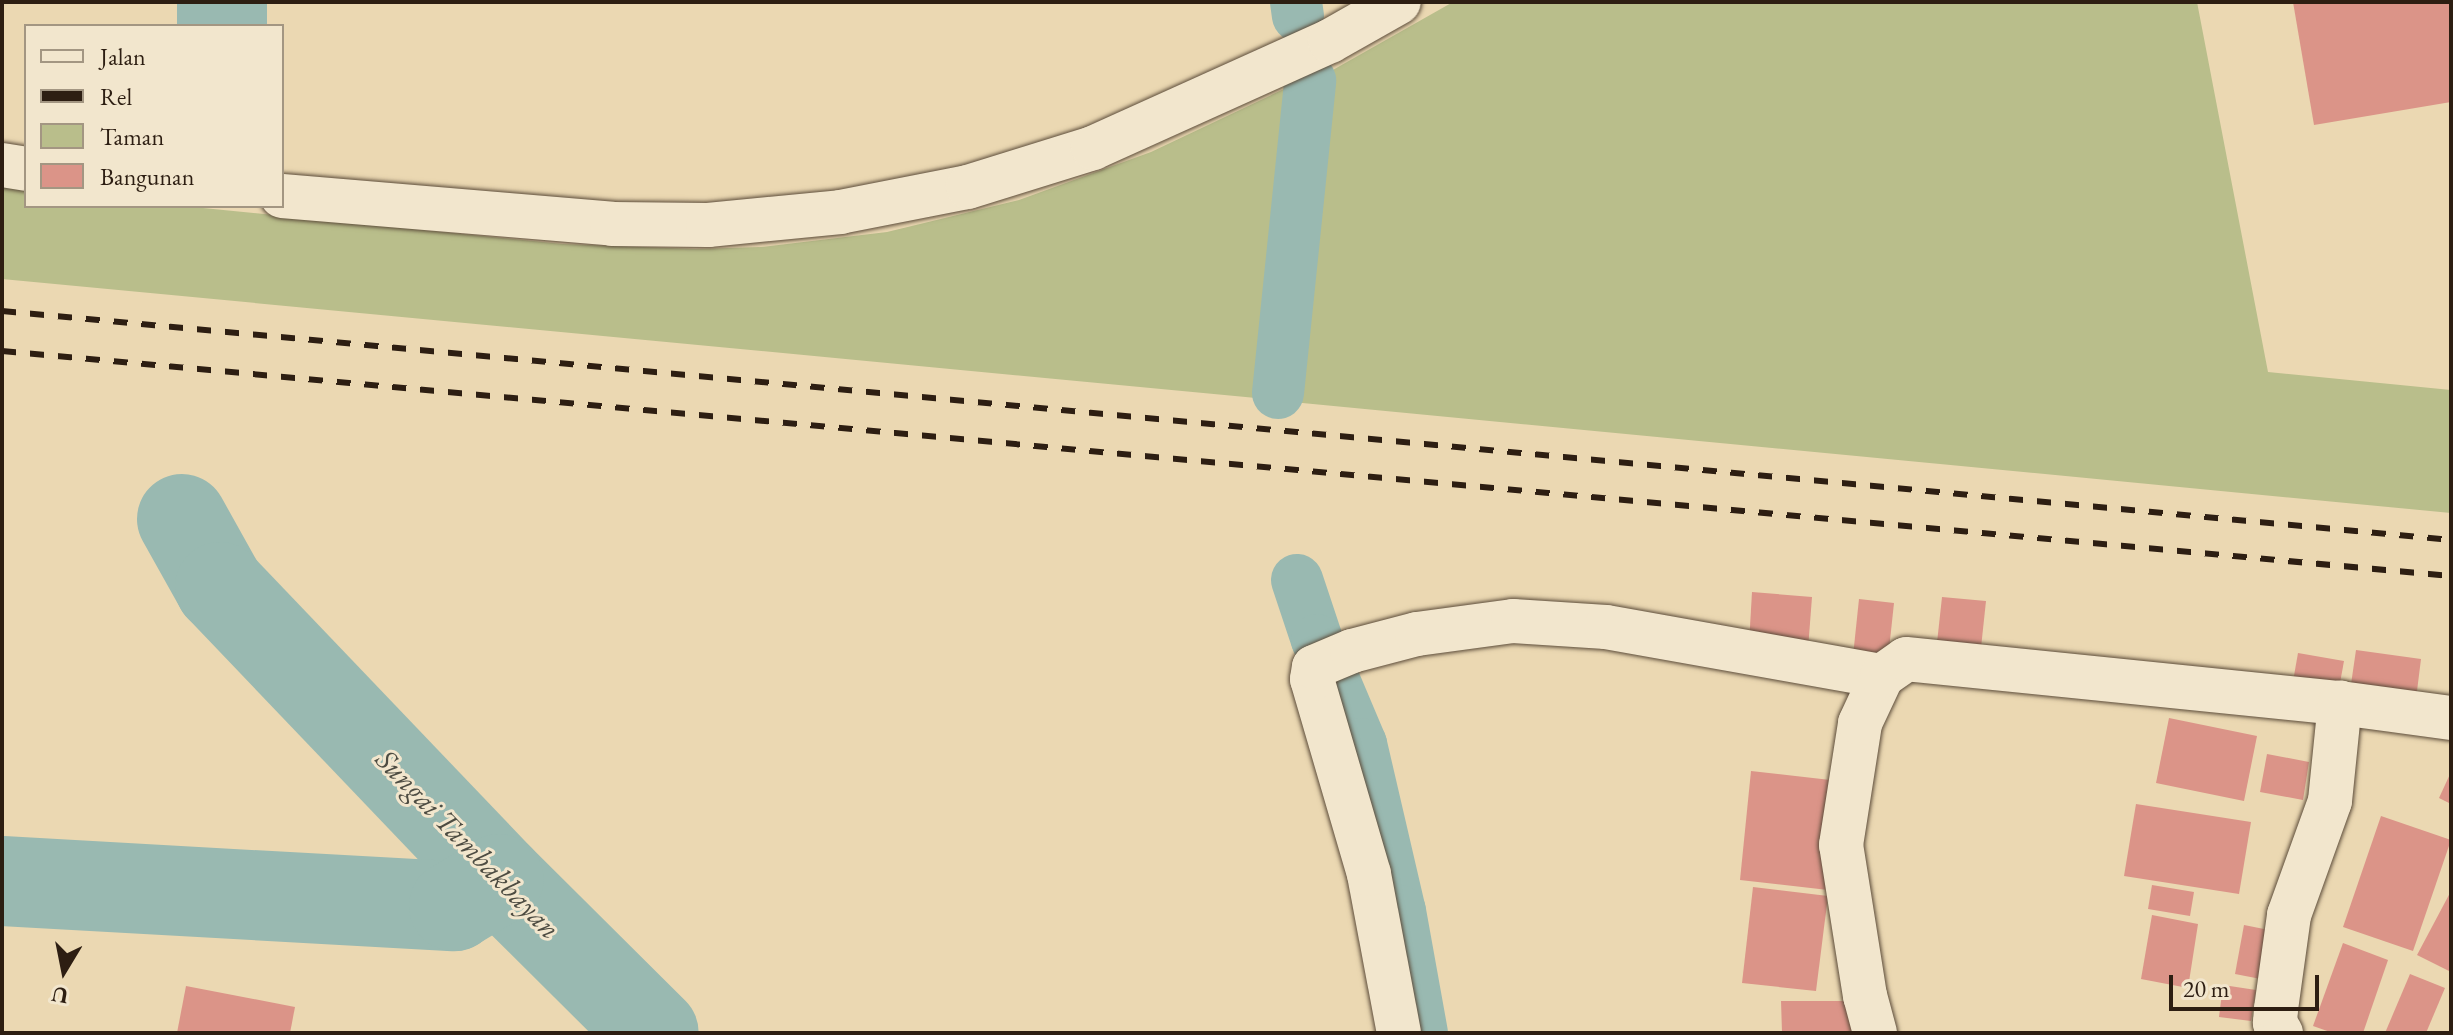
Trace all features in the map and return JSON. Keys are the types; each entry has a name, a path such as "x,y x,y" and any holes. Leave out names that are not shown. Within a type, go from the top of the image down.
{"street":[{"path":"284,196 612,224 708,225 840,212 968,187 1108,142 1330,41 1399,2"},
{"path":"2,165 24,169"},
{"path":"1399,1033 1369,874 1312,679 1333,659 1417,634 1513,621 1606,627 1882,676"},
{"path":"1875,1033 1865,996 1841,845 1860,723 1882,676 1906,659 2340,703 2451,718"},
{"path":"2281,1033 2275,1023 2289,915 2330,801 2340,703"}],"green space":[{"path":"1453,2 2197,2 2268,372 2451,390 2451,513 1292,402 1324,75"},
{"path":"1286,88 1256,398 2,279 2,185 24,188 24,208 203,208 563,244 696,249 761,247 887,232 1019,200 1151,152"}],"building":[{"path":"2293,2 2451,2 2451,102 2314,125"},
{"path":"1752,592 1812,597 1808,649 1749,644"},
{"path":"1942,597 1986,601 1980,657 1936,652"},
{"path":"1859,599 1894,603 1888,659 1853,656"},
{"path":"2356,650 2421,659 2415,707 2349,698"},
{"path":"2298,653 2344,661 2338,694 2292,687"},
{"path":"2169,718 2257,736 2244,801 2156,783"},
{"path":"2267,754 2309,762 2303,800 2260,792"},
{"path":"1751,771 1839,781 1828,890 1740,880"},
{"path":"2451,772 2451,804 2439,798"},
{"path":"2136,804 2251,822 2239,894 2124,876"},
{"path":"2381,816 2451,840 2413,951 2343,927"},
{"path":"2152,885 2194,892 2190,916 2148,909"},
{"path":"1753,887 1828,896 1816,991 1742,983"},
{"path":"2451,891 2451,972 2417,955"},
{"path":"2152,915 2198,924 2188,988 2141,979"},
{"path":"2244,925 2274,931 2266,980 2235,974"},
{"path":"2343,943 2388,960 2363,1033 2333,1033 2313,1026"},
{"path":"2410,974 2445,988 2426,1033 2385,1033"},
{"path":"2223,985 2256,990 2251,1021 2219,1017"},
{"path":"186,986 295,1007 290,1033 177,1033"},
{"path":"1781,1001 1853,1001 1854,1033 1782,1033"}],"waterway":[{"path":"222,2 222,24"},
{"path":"1296,2 1298,16"},
{"path":"1278,393 1310,81"},
{"name":"Sungai Tambakbayan","path":"182,519 220,587 499,879 654,1033"},
{"path":"1297,580 1317,640 1361,744 1400,911 1422,1033"},
{"path":"2,881 454,906 499,879"}],"railway":[{"path":"2,311 2451,540"},
{"path":"2,351 2451,576"}]}
